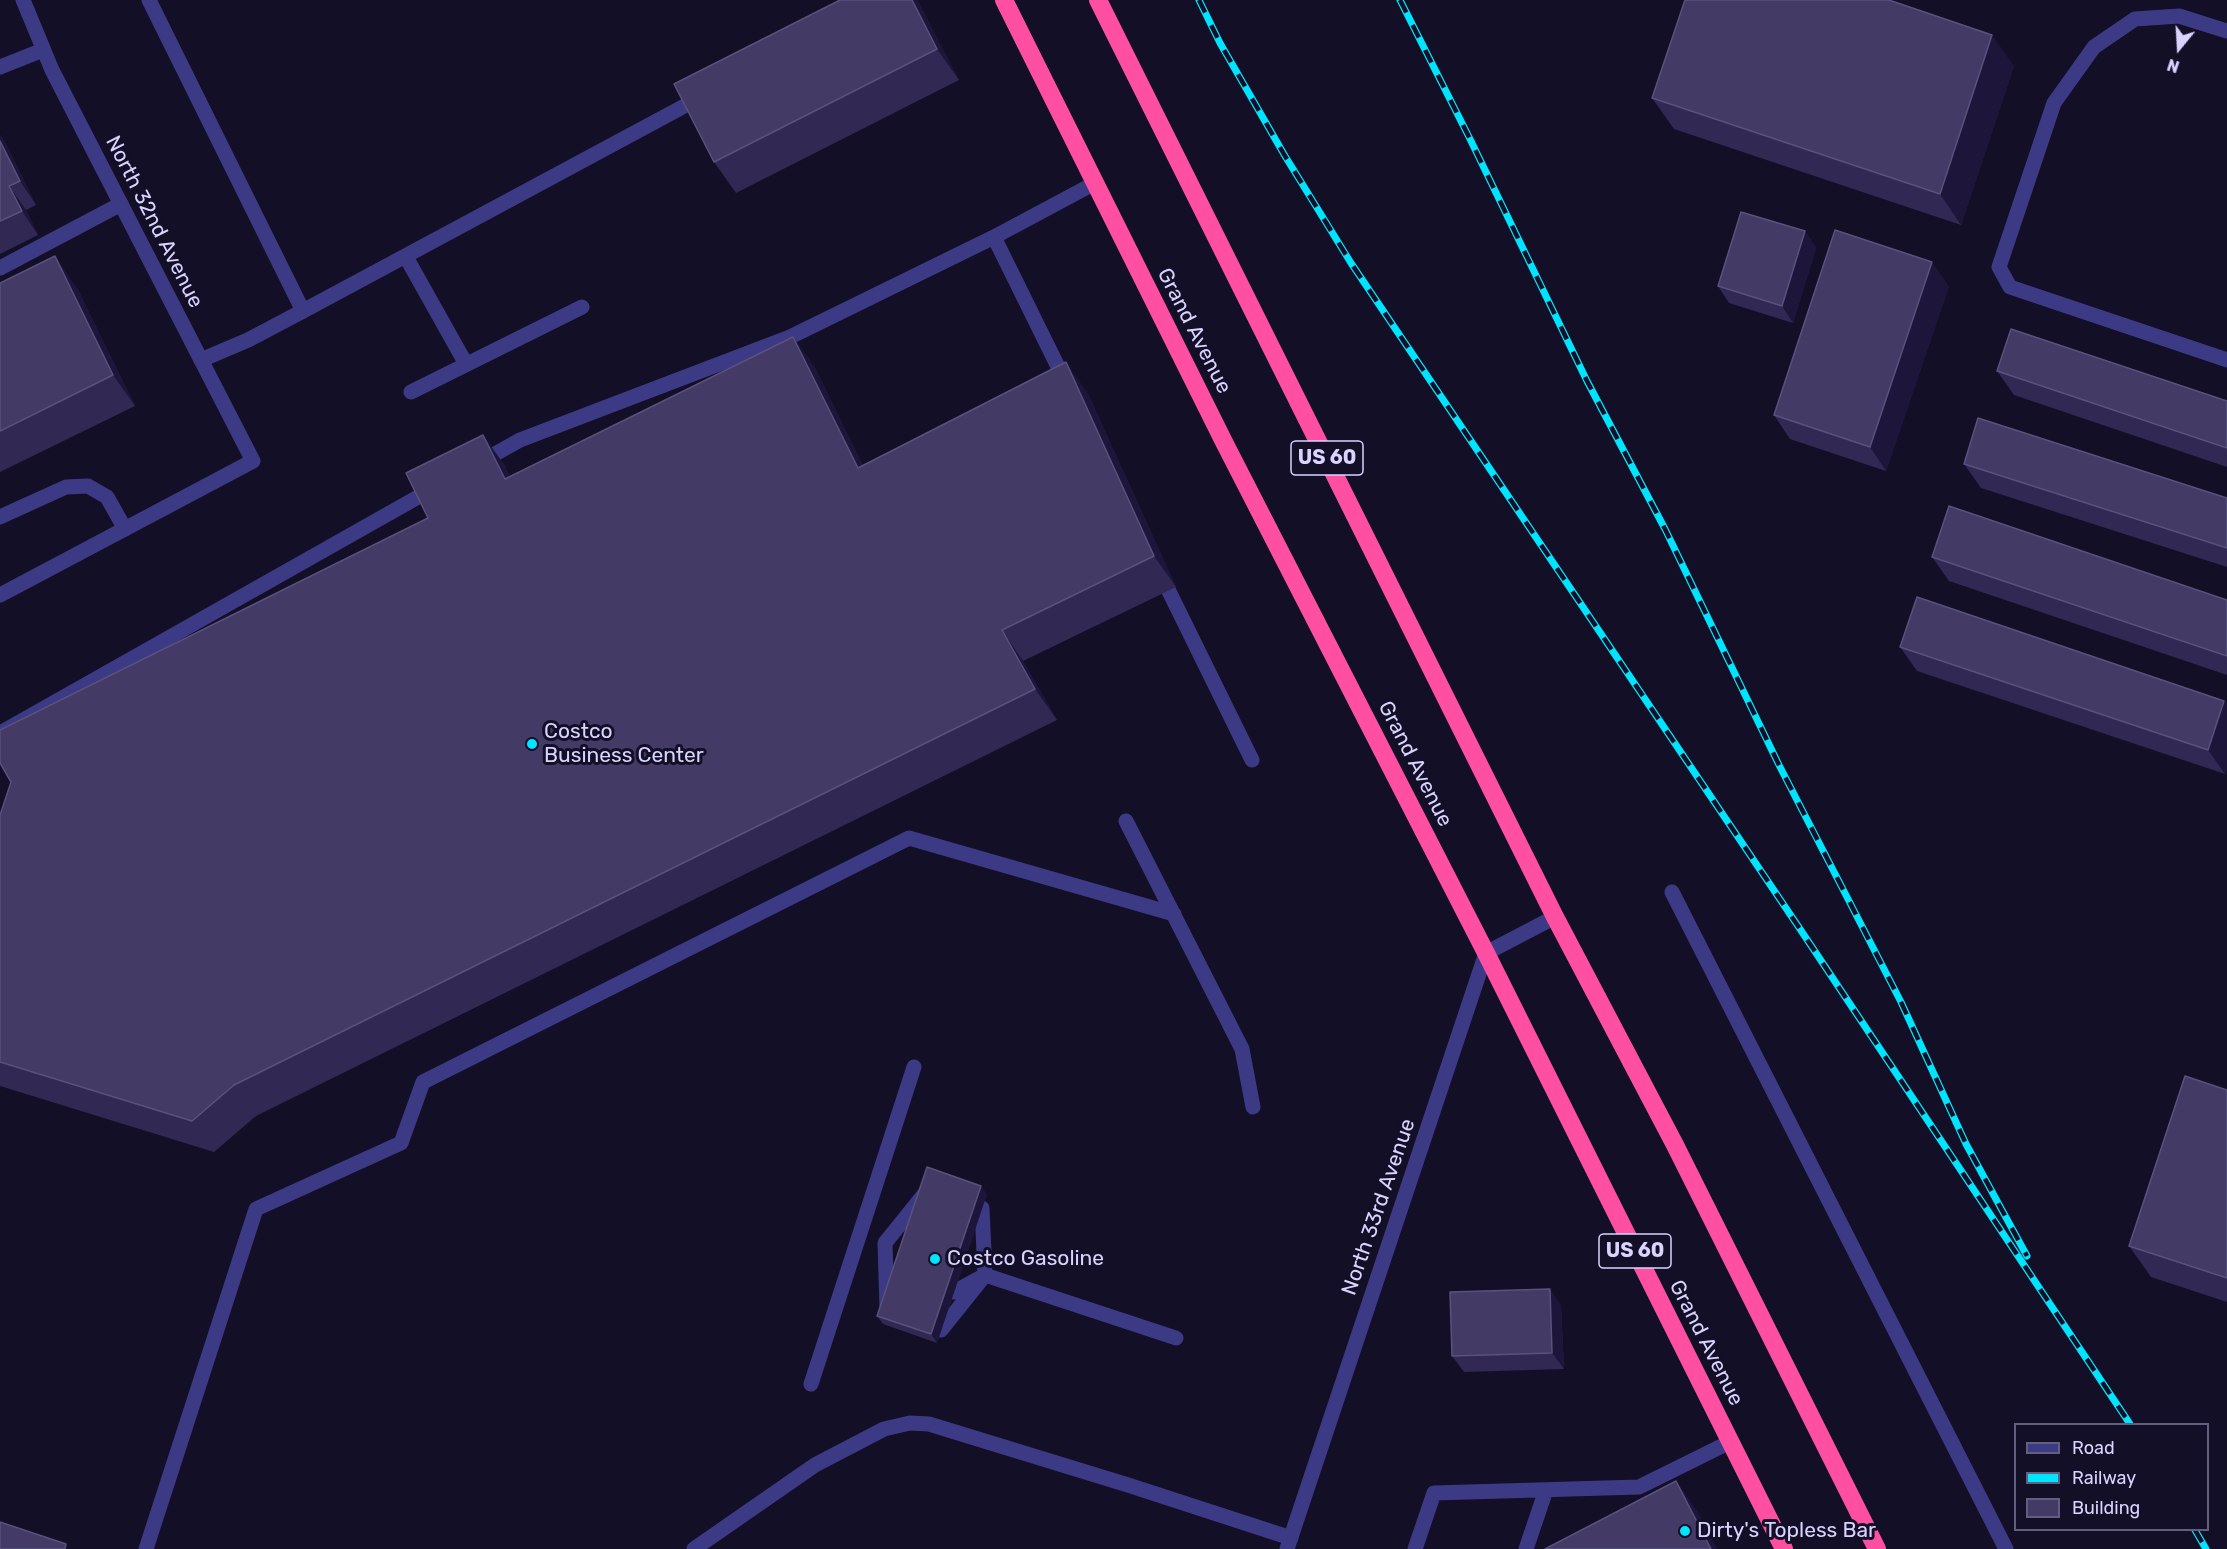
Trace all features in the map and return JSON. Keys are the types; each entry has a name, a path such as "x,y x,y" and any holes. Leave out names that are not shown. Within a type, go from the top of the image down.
{"highway":[{"name":"Grand Avenue","path":"1004,0 1230,453 1486,953 1784,1549"},
{"name":"US 60","path":"1098,0 1555,916 1675,1145 1877,1549"}],"street":[{"name":"North 32nd Avenue","path":"23,0 43,50 253,460 125,529"},
{"path":"149,0 303,311"},
{"path":"2227,32 2179,16 2134,20 2094,46 2054,103 1999,267 2010,287 2227,360"},
{"path":"0,67 43,50"},
{"path":"201,360 248,340 606,150 721,86"},
{"path":"468,469 520,440 790,337 994,237 1095,183"},
{"path":"0,268 121,204"},
{"path":"994,237 1074,399"},
{"path":"405,256 466,364"},
{"path":"411,392 582,307"},
{"path":"0,733 447,481"},
{"path":"0,518 66,487 88,486 107,497 125,529 0,595"},
{"path":"1153,558 1252,760"},
{"path":"1126,821 1242,1049 1252,1107"},
{"path":"146,1549 256,1209 401,1143 423,1082 909,838 1174,914"},
{"path":"1672,892 2006,1549"},
{"path":"1486,953 1555,916"},
{"name":"North 33rd Avenue","path":"1289,1544 1486,953"},
{"path":"811,1384 914,1067"},
{"path":"887,1312 885,1243 928,1190"},
{"path":"941,1330 985,1275 982,1208"},
{"path":"885,1243 916,1223"},
{"path":"859,1234 885,1243 900,1275"},
{"path":"971,1241 985,1275"},
{"path":"954,1292 985,1275 1176,1338"},
{"path":"694,1549 815,1465 884,1429 910,1423 929,1424 1128,1485 1289,1544"},
{"path":"1415,1549 1434,1493 1639,1487 1730,1442"},
{"path":"1526,1549 1546,1490"}],"building":[{"path":"840,0 912,0 937,49 714,162 674,84"},
{"path":"1685,0 1889,0 1992,35 1940,194 1652,98"},
{"path":"0,141 20,181 9,186 22,211 0,221"},
{"path":"1741,212 1805,231 1782,306 1718,286"},
{"path":"1835,230 1932,262 1870,447 1774,415"},
{"path":"55,256 113,375 0,431 0,283"},
{"path":"2011,329 2227,401 2227,448 1997,371"},
{"name":"Costco Business Center","path":"793,337 858,468 1066,362 1154,556 1002,630 1035,689 234,1085 192,1121 0,1062 0,815 11,782 0,763 0,730 428,518 406,473 483,435 505,479"},
{"path":"1978,418 2227,498 2227,548 1964,464"},
{"path":"1949,506 2227,600 2227,656 1932,557"},
{"path":"1917,597 2224,701 2208,750 1900,647"},
{"path":"2185,1076 2227,1090 2227,1278 2129,1246"},
{"path":"927,1167 981,1186 931,1334 877,1316"},
{"path":"1550,1289 1552,1353 1452,1356 1450,1292"},
{"path":"1676,1481 1711,1549 1545,1549"},
{"path":"0,1522 66,1544 65,1549 0,1549"}],"railway":[{"path":"1199,0 1220,43 1285,156 1351,263 2129,1423"},
{"path":"1400,0 1587,381 1665,529 1779,765 1901,1002 1966,1144 2027,1256"},
{"path":"2196,1531 2206,1549"}],"place":[{"name":"Costco Business Center","path":"532,744"},
{"name":"Costco Gasoline","path":"935,1259"},
{"name":"Dirty's Topless Bar","path":"1685,1531"}]}
